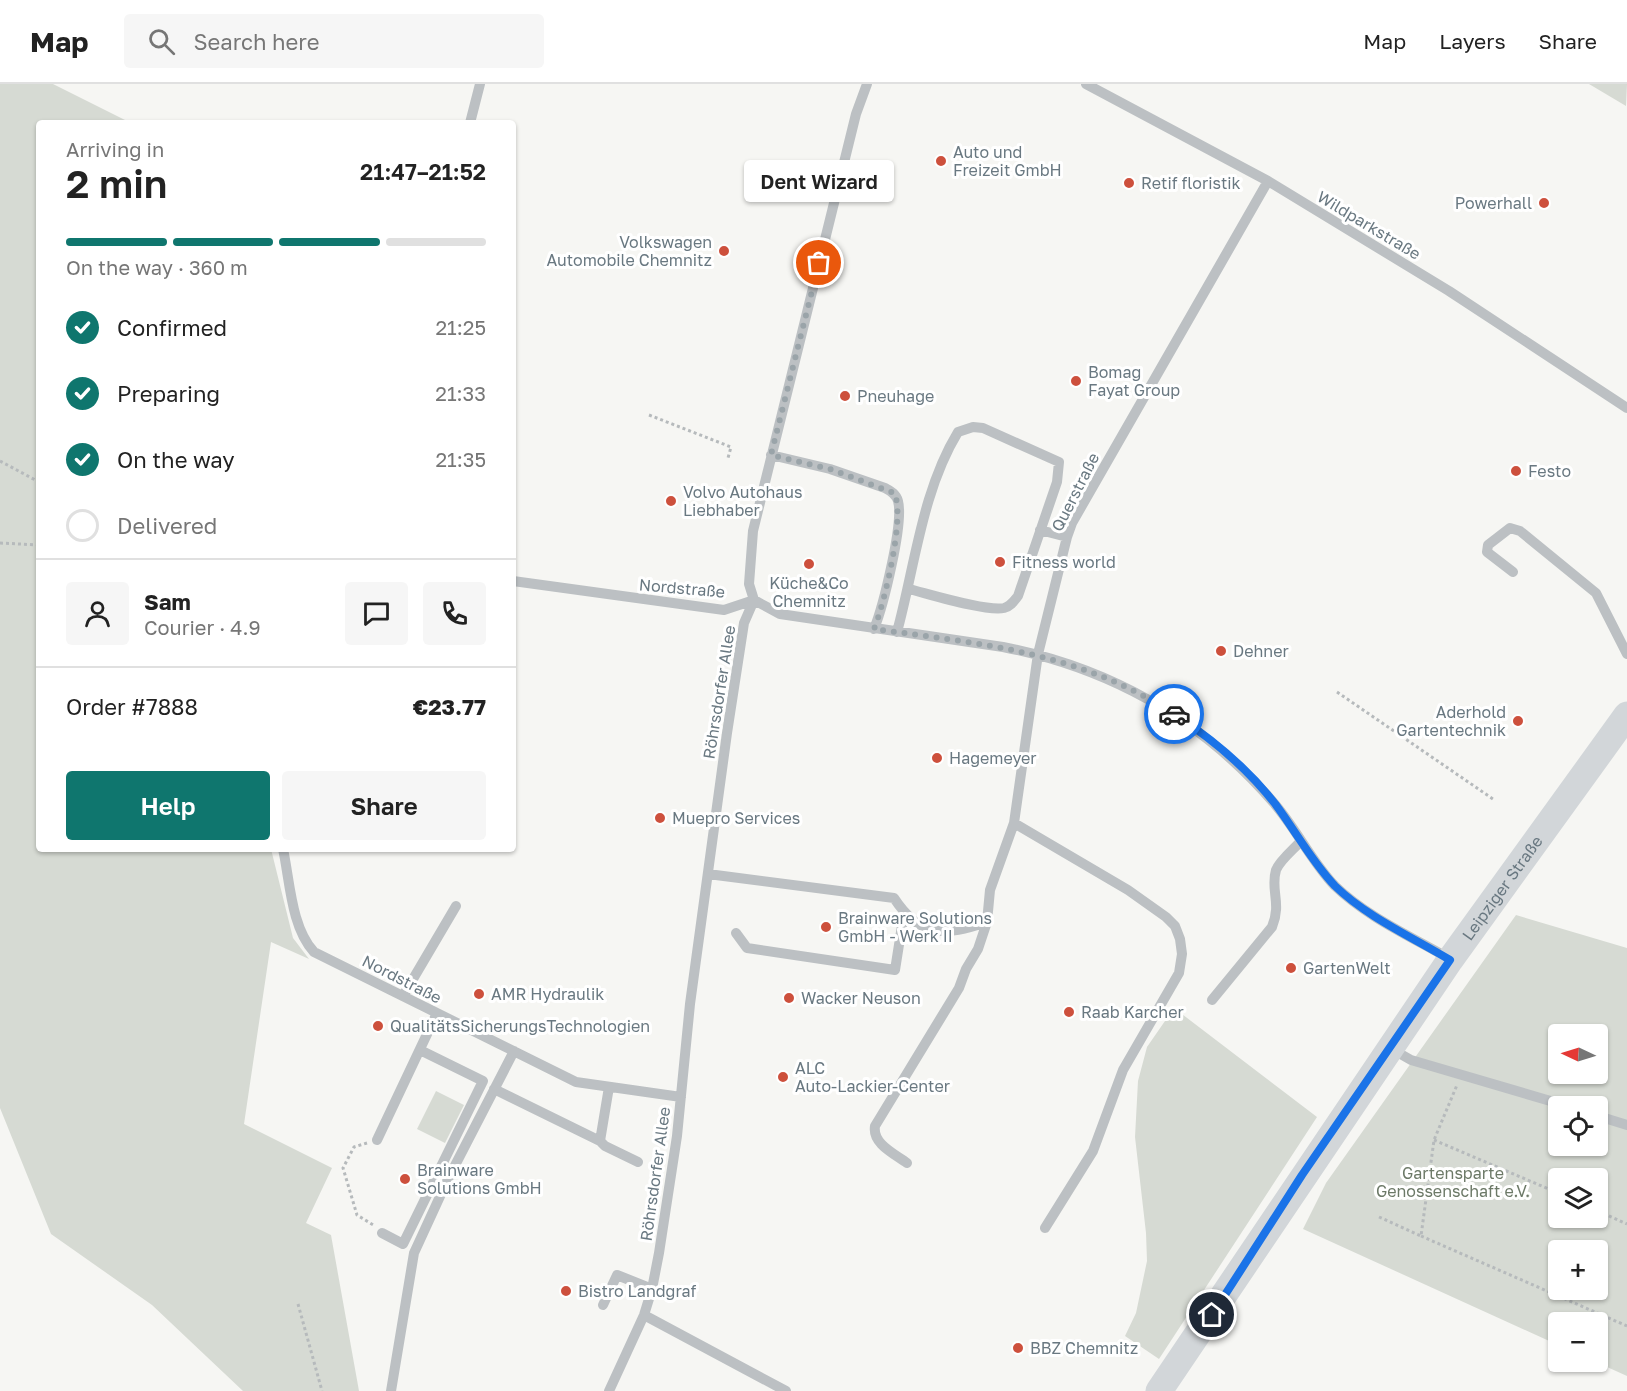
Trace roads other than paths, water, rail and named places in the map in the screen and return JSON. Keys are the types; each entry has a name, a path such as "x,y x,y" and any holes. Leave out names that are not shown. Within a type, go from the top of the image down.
{"main road":[{"name":"Leipziger Straße","path":"1159,1391 1450,960 1627,715"}],"street":[{"path":"471,120 480,84"},
{"path":"867,84 856,114 753,531 749,584 754,600 780,614 1038,654 1107,678 1152,700 1202,732 1274,803 1324,874 1356,903 1450,960"},
{"name":"Wildparkstraße","path":"1086,84 1268,181 1449,291 1627,408"},
{"name":"Querstraße","path":"907,1163 881,1144 876,1138 875,1126 960,988 966,969 978,950 987,922 990,890 1014,823 1038,654 1072,523 1268,181"},
{"path":"897,632 924,521 944,456 958,432 964,429 983,428 1059,462 1057,482 1018,596 1007,607 992,609 909,589"},
{"path":"771,455 830,469 894,493 898,500 898,518 882,611 874,629"},
{"path":"1513,572 1487,552 1488,545 1510,528 1520,531 1596,593 1627,654"},
{"path":"1040,530 1067,537"},
{"name":"Nordstraße","path":"516,581 724,610 754,600"},
{"name":"Röhrsdorfer Allee","path":"609,1391 644,1315 652,1289 681,1097 690,1004 744,623 754,600"},
{"path":"1014,823 1119,885 1166,917 1175,926 1182,954 1179,973 1123,1070 1093,1151 1045,1228"},
{"path":"1212,1000 1272,927 1278,913 1275,882 1277,868 1301,841"},
{"name":"Nordstraße","path":"284,852 299,924 306,943 314,951 576,1082 681,1097"},
{"path":"708,874 894,898 904,913 921,926 934,931 956,932 987,922"},
{"path":"403,996 456,906"},
{"path":"736,933 747,948 895,970 904,913"},
{"path":"377,1140 437,1013"},
{"path":"1390,1048 1411,1060 1548,1100"},
{"path":"382,1233 403,1244 483,1081 420,1050"},
{"path":"391,1391 414,1253 448,1179 514,1051"},
{"path":"600,1141 609,1087"},
{"path":"494,1089 638,1162"},
{"path":"1608,1119 1627,1125"},
{"path":"603,1305 617,1275 652,1289"},
{"path":"644,1315 786,1391"}],"place":[{"name":"Auto und Freizeit GmbH","path":"941,161"},
{"name":"Retif floristik","path":"1129,183"},
{"name":"Powerhall","path":"1544,203"},
{"name":"Volkswagen Automobile Chemnitz","path":"724,251"},
{"name":"Dent Wizard","path":"819,263"},
{"name":"Bomag Fayat Group","path":"1076,381"},
{"name":"Pneuhage","path":"845,396"},
{"name":"Festo","path":"1516,471"},
{"name":"Volvo Autohaus Liebhaber","path":"671,501"},
{"name":"Fitness world","path":"1000,562"},
{"name":"Küche&Co Chemnitz","path":"809,564"},
{"name":"Dehner","path":"1221,651"},
{"name":"Aderhold Gartentechnik","path":"1518,721"},
{"name":"Hagemeyer","path":"937,758"},
{"name":"Muepro Services","path":"660,818"},
{"name":"Brainware Solutions GmbH - Werk II","path":"826,927"},
{"name":"GartenWelt","path":"1291,968"},
{"name":"AMR Hydraulik","path":"479,994"},
{"name":"Wacker Neuson","path":"789,998"},
{"name":"Raab Karcher","path":"1069,1012"},
{"name":"QualitätsSicherungsTechnologien","path":"378,1026"},
{"name":"ALC Auto-Lackier-Center","path":"783,1077"},
{"name":"Brainware Solutions GmbH","path":"405,1179"},
{"name":"Bistro Landgraf","path":"566,1291"},
{"name":"BBZ Chemnitz","path":"1018,1348"}],"park label":[{"name":"Gartensparte Genossenschaft e.V.","path":"1453,1182"}]}
